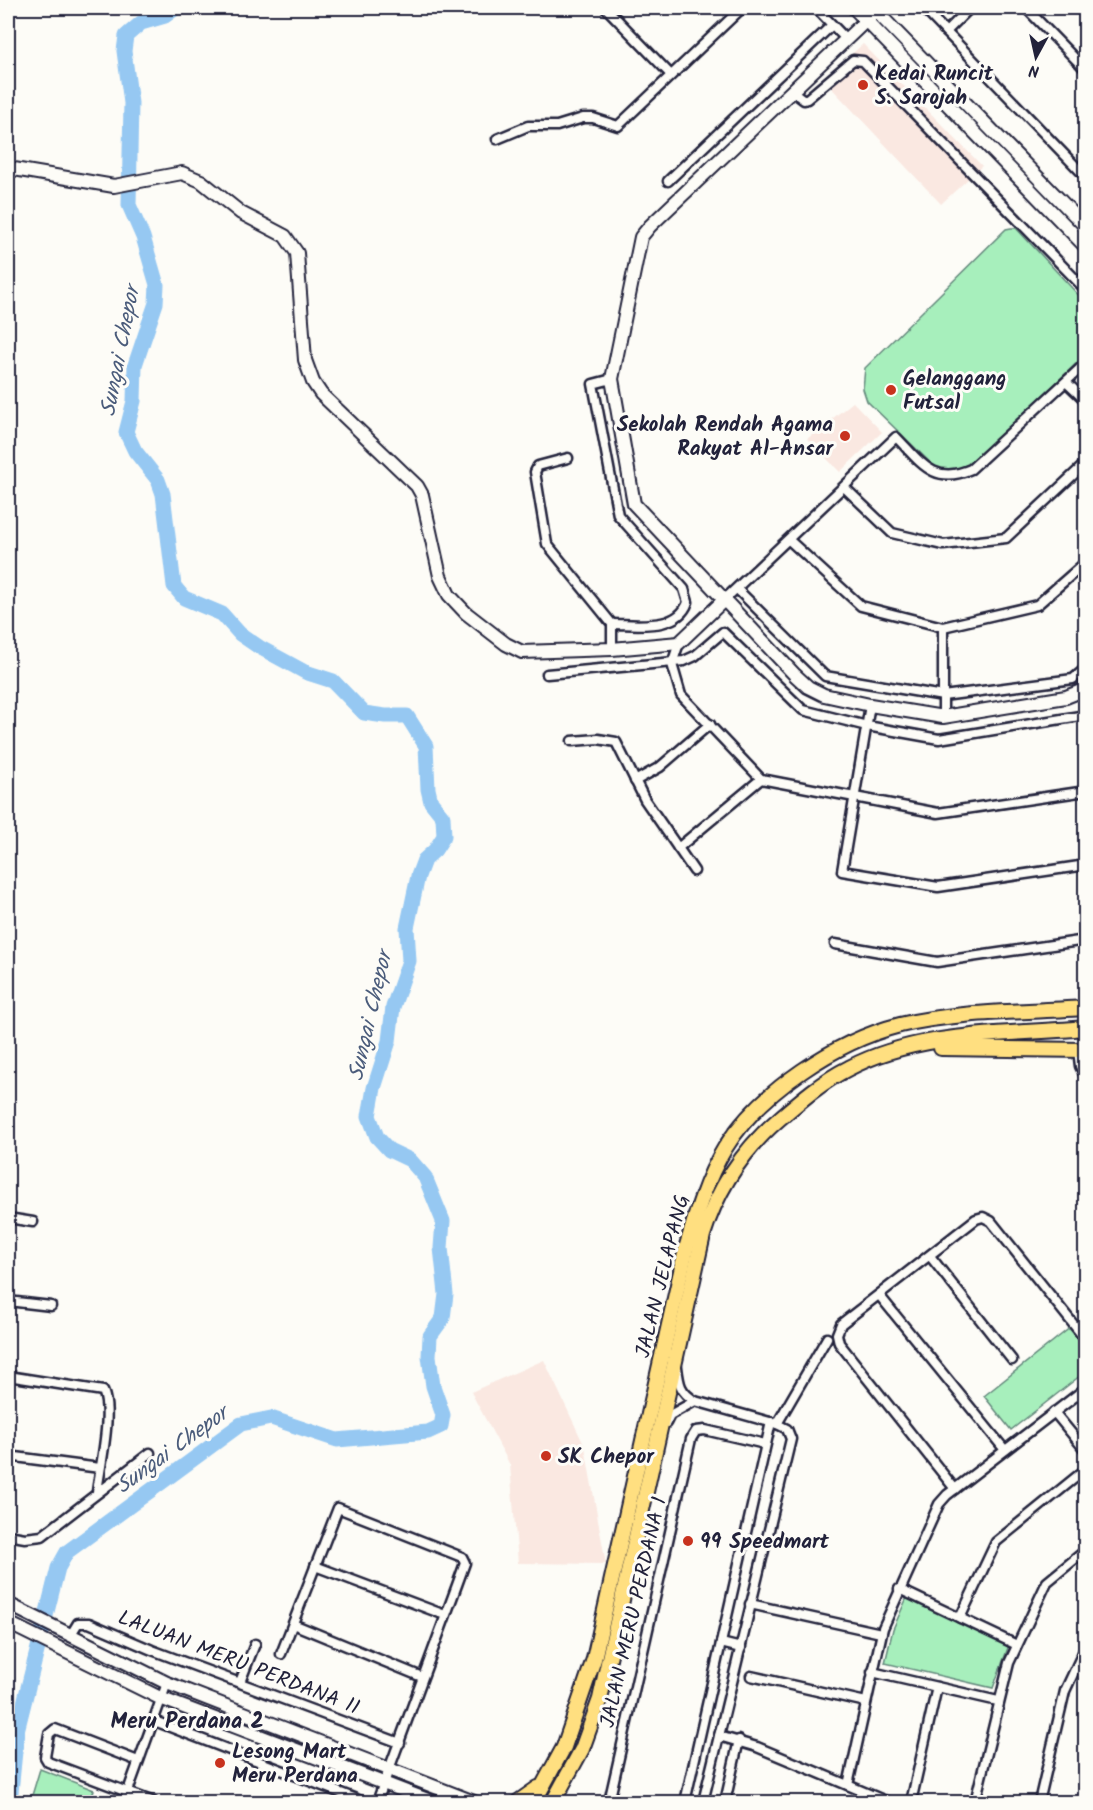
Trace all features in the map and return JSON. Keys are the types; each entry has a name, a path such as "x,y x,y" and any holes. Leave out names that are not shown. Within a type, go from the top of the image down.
{"main road":[{"name":"JALAN JELAPANG","path":"534,1803 564,1747 594,1659 696,1210 726,1146 744,1124 790,1081 839,1048 867,1036 900,1026 938,1019 1086,1008"},
{"name":"JALAN JELAPANG","path":"557,1799 582,1749 600,1699 660,1434 676,1352 710,1213 735,1168 768,1128 802,1098 850,1067 894,1052 960,1038 1086,1028"},
{"path":"894,1052 957,1048 1082,1050"},
{"path":"518,1803 531,1796 547,1779"}],"street":[{"path":"606,8 671,75"},
{"path":"497,139 528,126 557,126 583,118 593,118 618,126 742,8"},
{"path":"816,8 846,39"},
{"path":"854,8 1086,247"},
{"path":"923,8 1086,177"},
{"path":"946,32 970,8"},
{"path":"1026,8 1086,70"},
{"path":"1086,226 875,9 866,21 650,226 642,237 612,379 634,504 638,512 808,687 824,695 943,717 1066,697 1086,689"},
{"path":"668,181 832,25"},
{"path":"792,91 804,100 807,99 853,60 863,61 1086,290"},
{"path":"8,168 114,186 143,182 171,173 191,175 228,205 285,236 293,244 297,253 305,360 313,382 321,394 417,486 422,495 440,576 449,595 465,613 506,644 526,653 679,643"},
{"path":"1051,190 1086,215"},
{"path":"1060,221 1086,240"},
{"path":"1086,363 970,469 963,472 943,475 934,473 896,437 679,643 672,664 681,695 761,779 938,813 1086,791"},
{"path":"612,379 593,384 618,515 684,590 688,602 680,616 670,621 612,624"},
{"path":"1066,382 1086,401"},
{"path":"568,458 538,466 535,472 547,544 612,624 612,649"},
{"path":"844,487 892,533 944,545 1006,538 1086,463"},
{"path":"789,540 861,606 943,627 1037,605 1086,562"},
{"path":"737,589 825,675 943,696 1073,679 1086,668"},
{"path":"943,627 943,717"},
{"path":"547,674 672,664 689,659 723,632 802,710 867,726 939,739 1086,715"},
{"path":"870,705 842,871 938,887 1086,865"},
{"path":"635,781 660,767 710,724"},
{"path":"572,741 598,738 616,742 635,781 694,871"},
{"path":"678,848 761,779"},
{"path":"836,944 937,962 1086,940"},
{"path":"1082,1050 1080,1066 1086,1078"},
{"path":"955,1489 839,1343 837,1334 841,1324 976,1219 983,1217 991,1221 1086,1340"},
{"path":"8,1218 33,1222"},
{"path":"930,1256 1012,1360"},
{"path":"879,1295 1005,1450"},
{"path":"8,1300 51,1306"},
{"path":"685,1803 765,1444 774,1423 827,1338"},
{"path":"676,1352 679,1385 684,1395 695,1401 774,1423 787,1429 791,1439 703,1803"},
{"path":"8,1376 103,1391 106,1398 98,1492"},
{"path":"848,1785 881,1633 939,1504 955,1489 1086,1388"},
{"path":"660,1434 670,1415 695,1401"},
{"path":"1054,1412 1086,1451"},
{"name":"JALAN MERU PERDANA 1","path":"609,1803 691,1438 696,1431 705,1430 765,1444"},
{"path":"8,1535 42,1536 150,1453"},
{"path":"8,1456 100,1468"},
{"path":"960,1618 996,1542 1086,1469"},
{"path":"281,1654 334,1513 338,1508 462,1557 465,1563 377,1803"},
{"path":"975,1803 1006,1670 1047,1582 1086,1550"},
{"path":"315,1566 445,1616"},
{"path":"899,1589 1017,1645"},
{"path":"8,1604 167,1683 474,1803"},
{"path":"750,1604 881,1633"},
{"path":"8,1623 160,1698 433,1803"},
{"name":"LALUAN MERU PERDANA 11","path":"66,1634 78,1623 89,1623 152,1650 400,1743"},
{"path":"293,1624 422,1677"},
{"path":"721,1643 741,1648"},
{"path":"240,1682 255,1644"},
{"path":"1039,1803 1065,1691 1086,1646"},
{"path":"872,1672 998,1701"},
{"path":"751,1676 866,1702"},
{"path":"124,1803 167,1683"},
{"path":"911,1803 937,1687"},
{"path":"152,1720 364,1803"},
{"path":"138,1761 55,1729 49,1734 45,1757 48,1762 154,1803"},
{"path":"718,1736 739,1740 888,1803"},
{"path":"725,1803 739,1740"}],"shaded area":[{"path":"863,44 982,166 941,204 823,79"},
{"name":"Sekolah Rendah Agama Rakyat Al-Ansar","path":"853,402 882,432 840,472 807,439"},
{"name":"SK Chepor","path":"544,1360 585,1447 606,1564 518,1563 510,1465 471,1392"}],"green space":[{"path":"1016,228 1085,302 1085,355 972,463 961,469 939,471 867,401 863,389 865,368 1006,229"},
{"path":"1071,1327 1085,1345 1085,1372 1011,1430 984,1396"},
{"path":"909,1593 1009,1645 993,1688 885,1663 893,1629"},
{"path":"40,1769 94,1790 90,1802 30,1802"}],"waterway":[{"name":"Sungai Chepor","path":"10,1802 17,1731 58,1568 67,1552 241,1424 271,1418 337,1440 428,1432 441,1426 443,1415 433,1386 429,1356 430,1336 443,1318 446,1294 441,1248 443,1221 425,1177 410,1160 389,1150 377,1137 369,1116 374,1088 389,1041 393,1007 409,961 407,928 418,876 424,860 435,850 444,836 443,817 431,802 428,789 426,746 407,716 364,713 333,681 305,672 259,647 240,634 222,614 184,598 174,586 163,494 158,480 135,451 126,432 134,401 135,365 156,303 157,285 143,237 129,205 131,103 124,51 126,36 141,23 165,16 176,8"}],"place":[{"name":"Kedai Runcit S. Sarojah","path":"863,85"},
{"name":"Gelanggang Futsal","path":"891,390"},
{"name":"Sekolah Rendah Agama Rakyat Al-Ansar","path":"845,436"},
{"name":"SK Chepor","path":"546,1456"},
{"name":"99 Speedmart","path":"688,1541"},
{"name":"Lesong Mart Meru Perdana","path":"220,1763"}],"district":[{"name":"Meru Perdana 2","path":"187,1720"}]}
